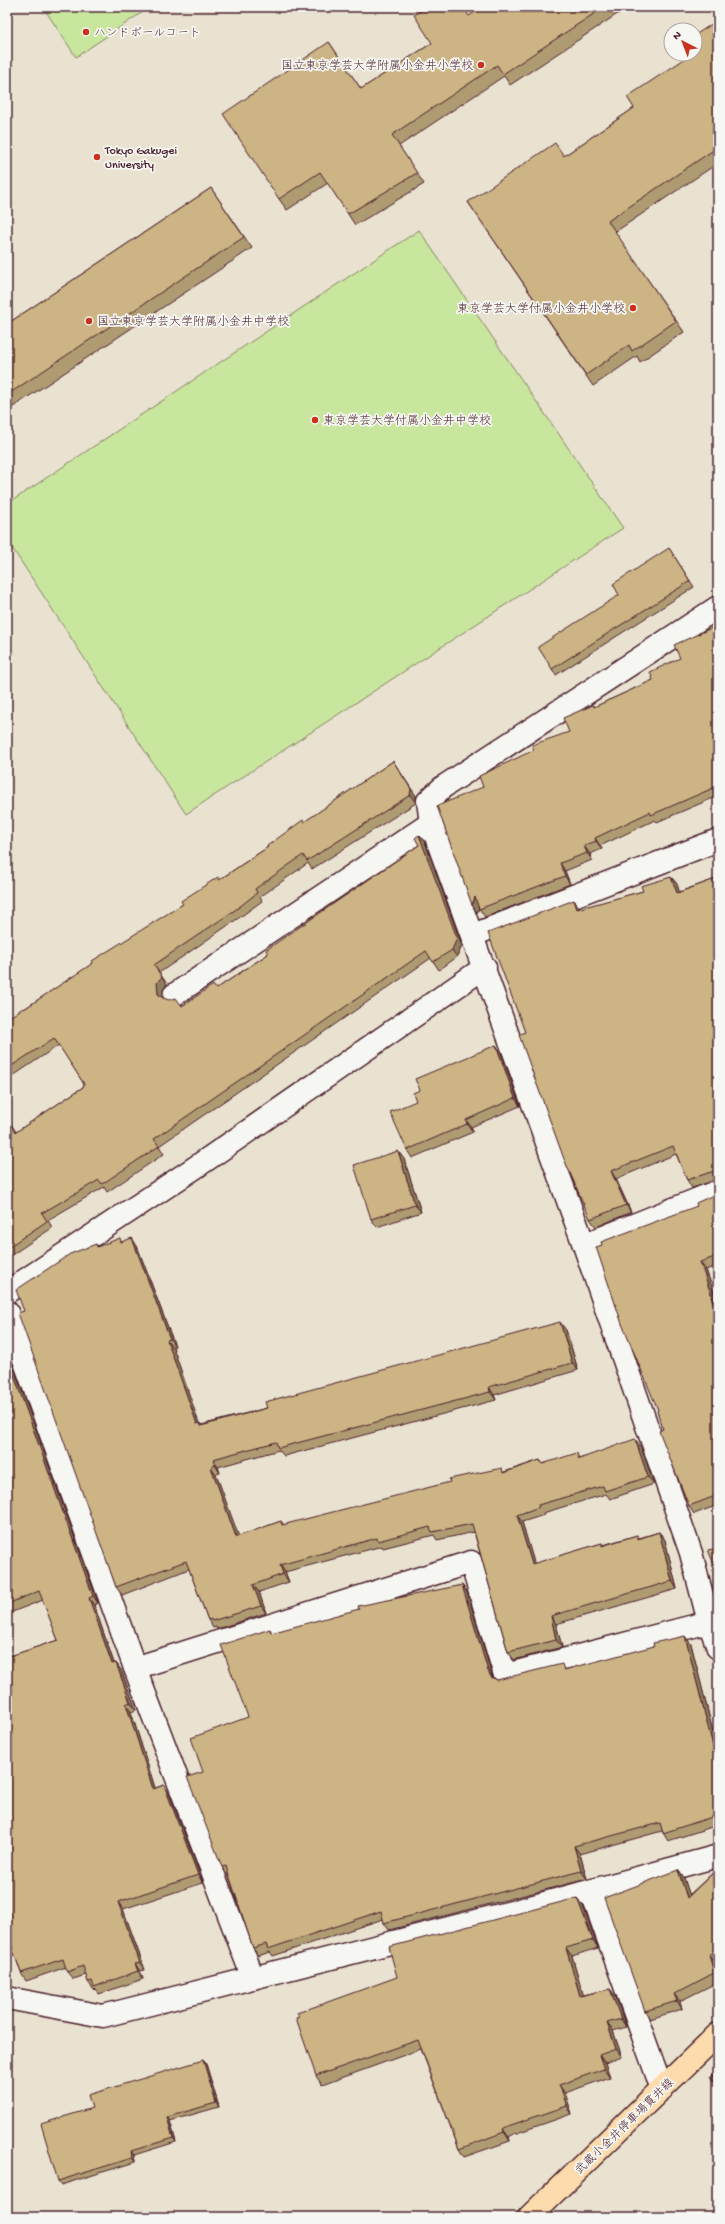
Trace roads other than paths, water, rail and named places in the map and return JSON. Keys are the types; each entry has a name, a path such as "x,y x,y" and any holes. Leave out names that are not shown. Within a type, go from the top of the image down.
{"main road":[{"name":"武蔵小金井停車場貫井線","path":"530,2217 718,2034"}],"street":[{"path":"718,607 443,787 428,801 431,823 474,935 691,1553 709,1622 718,1648"},
{"path":"174,995 431,823"},
{"path":"474,935 718,840"},
{"path":"7,1292 196,1167 485,968"},
{"path":"584,1245 718,1191"},
{"path":"7,1312 135,1668 253,1978"},
{"path":"135,1668 471,1562 505,1675 709,1622"},
{"path":"7,1998 102,2016 591,1891 718,1856"},
{"path":"591,1891 662,2089"}],"place":[{"name":"ハンドボールコート","path":"86,32"},
{"name":"国立東京学芸大学附属小金井小学校","path":"481,65"},
{"name":"Tokyo Gakugei University","path":"97,157"},
{"name":"東京学芸大学付属小金井小学校","path":"633,308"},
{"name":"国立東京学芸大学附属小金井中学校","path":"89,321"},
{"name":"東京学芸大学付属小金井中学校","path":"315,420"}]}
